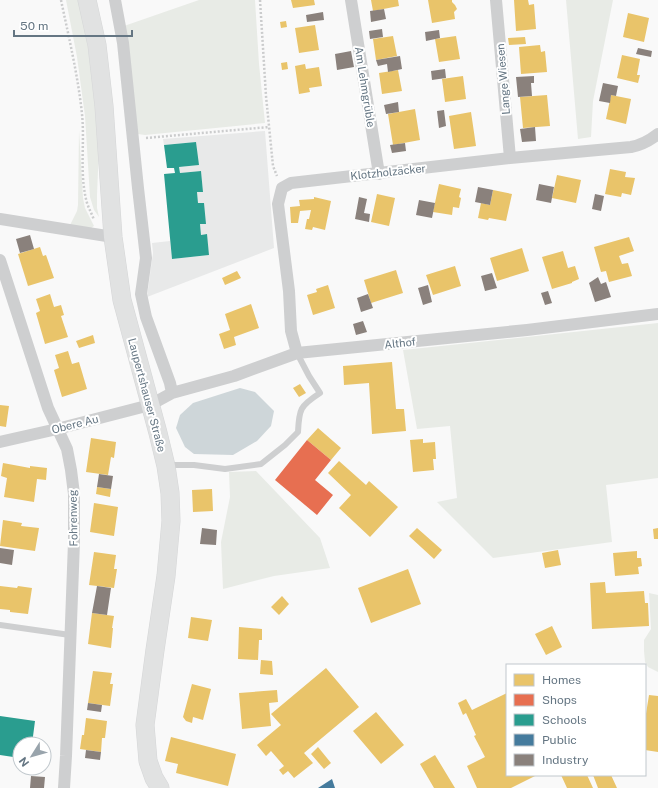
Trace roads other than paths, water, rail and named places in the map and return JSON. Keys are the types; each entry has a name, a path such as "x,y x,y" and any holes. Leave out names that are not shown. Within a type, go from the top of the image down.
{"main road":[{"name":"Laupertshauser Straße","path":"87,0 97,45 104,106 106,236 166,466 170,492 171,521 166,576 154,650 145,725 148,761 154,778 160,788"}],"street":[{"path":"115,0 123,43 146,258 141,294 146,317 170,383 172,393"},
{"name":"Am Lehmgrüble","path":"351,0 380,174"},
{"name":"Lange Wiesen","path":"496,0 510,158"},
{"name":"Klotzholzäcker","path":"297,353 291,331 289,291 278,204 282,188 291,183 510,158 635,146 649,141 658,134"},
{"path":"0,219 106,236"},
{"name":"Fohrenweg","path":"0,260 48,408 67,449 74,494 74,542 64,788"},
{"name":"Althof","path":"150,405 172,393 234,376 297,353 527,330 658,314"},
{"name":"Obere Au","path":"0,442 57,430 150,405"}],"lane":[{"path":"166,466 194,465 225,469 261,464 285,445 298,432 299,414 305,402 320,393 297,353"},
{"path":"0,625 70,634"}]}
